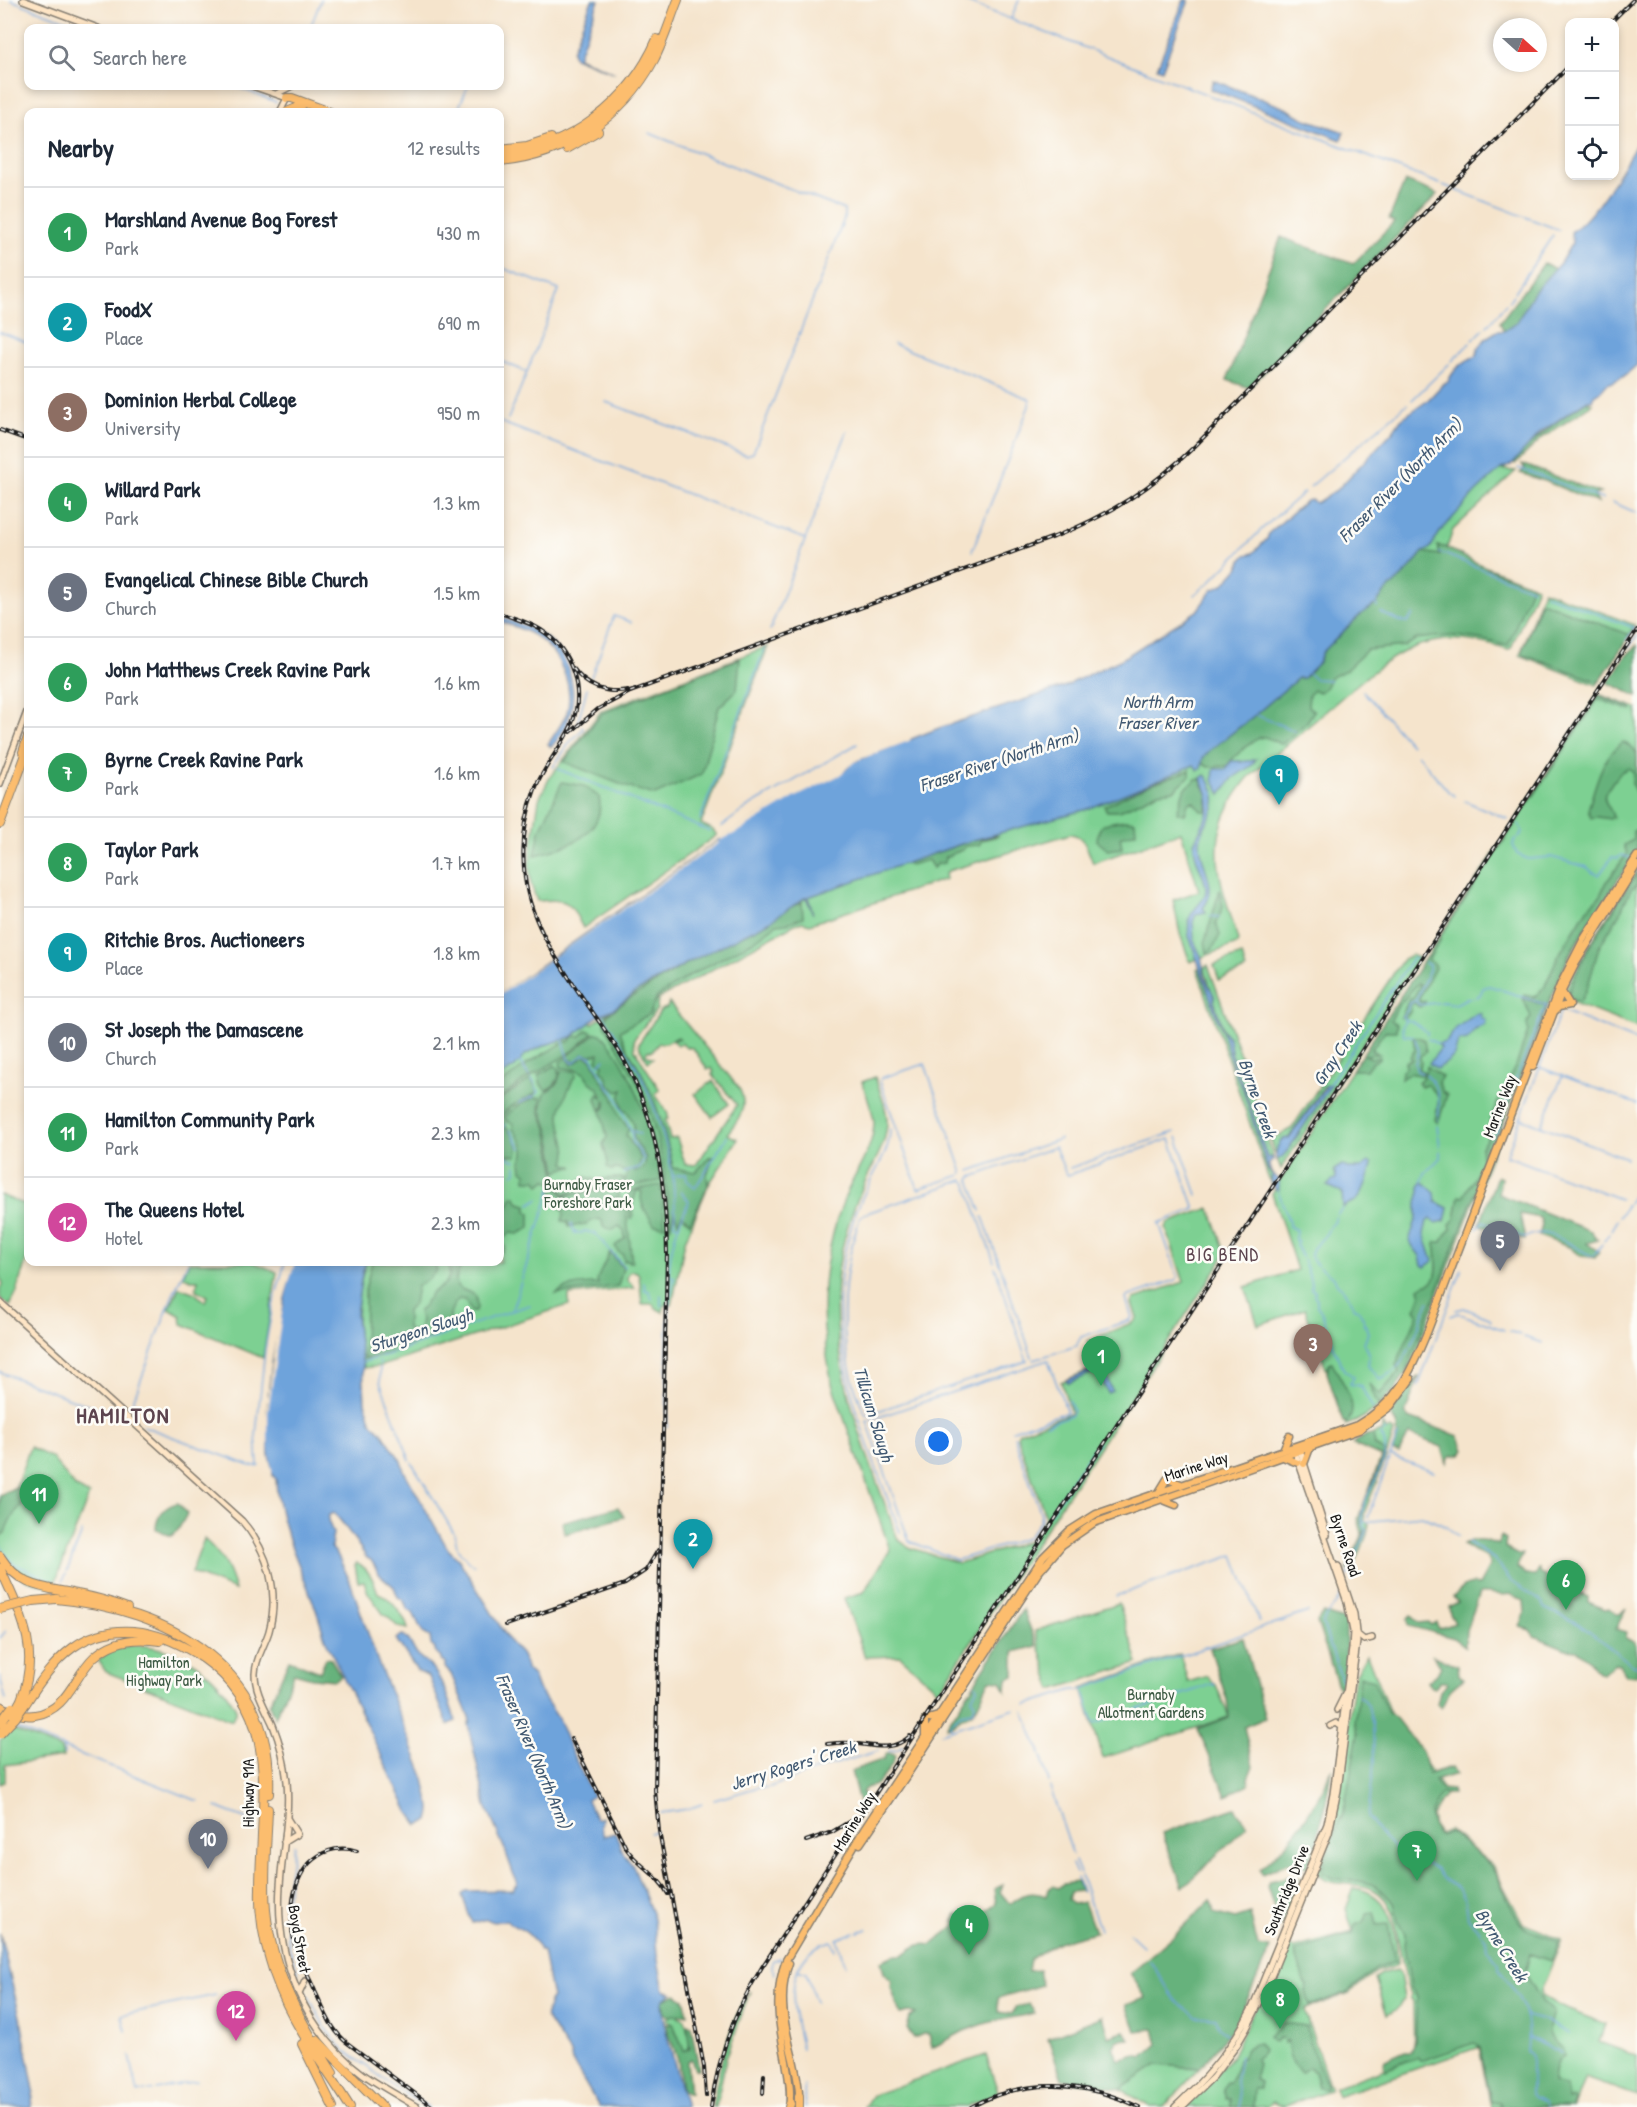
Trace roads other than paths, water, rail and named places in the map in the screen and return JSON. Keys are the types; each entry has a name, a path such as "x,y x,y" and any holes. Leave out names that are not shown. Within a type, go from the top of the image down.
{"highway":[{"path":"504,154 533,149 567,136 601,114 623,93 647,60 673,0"},
{"path":"504,166 543,158 578,144 613,119 632,98 649,68 678,0"},
{"path":"504,162 524,159 549,151 595,128 629,96 649,68"},
{"path":"504,149 527,146 560,135 592,117 623,93"},
{"path":"290,99 306,108"},
{"path":"290,99 318,108"},
{"path":"295,108 301,106"},
{"path":"0,810 24,747"},
{"path":"0,824 24,760"},
{"path":"0,1556 10,1571 24,1581 43,1588 77,1594 123,1607 165,1625 179,1634"},
{"path":"0,1568 21,1615 28,1638 30,1664 22,1700 0,1729"},
{"path":"0,1581 21,1629 25,1649 22,1700 0,1723"},
{"name":"Highway 91A","path":"0,1609 33,1600 56,1599 122,1611 179,1634 212,1656 241,1687 259,1720 267,1751 269,1773 260,1891 263,1928 270,1963 299,2030 350,2107"},
{"name":"Highway 91A","path":"0,1734 16,1717 22,1700 53,1663 75,1645 102,1634 130,1631 165,1638 189,1648 215,1666 246,1705 258,1735 262,1756 265,1814"},
{"path":"0,1706 21,1715 45,1713 58,1705 68,1694 88,1664 99,1653 115,1643 141,1639 171,1644 200,1659 214,1670 246,1705"},
{"name":"Highway 91A","path":"264,1832 265,1893 269,1931 281,1976 298,2015 355,2107"},
{"path":"286,2004 291,2020 333,2107"},
{"path":"298,2015 320,2044 382,2107"},
{"path":"799,2107 800,2096"}],"main road":[{"path":"23,0 87,24"},
{"path":"264,90 290,99 286,108"},
{"path":"275,94 284,90"},
{"path":"275,94 282,108"},
{"path":"0,784 24,720"},
{"name":"Marine Way","path":"789,2106 789,2077 777,1998 786,1960 857,1840 925,1736 925,1720 939,1716 1027,1579 1053,1546 1069,1531 1096,1514 1297,1449 1348,1429 1368,1419 1386,1404 1406,1380 1428,1330 1560,985 1583,940 1637,856"},
{"name":"Marine Way","path":"1297,1449 1310,1448 1359,1430 1398,1398 1412,1377 1562,991 1583,949 1637,865"},
{"path":"1554,1012 1559,1007 1570,1005 1562,991"},
{"path":"0,1302 242,1521 258,1543 271,1578 273,1604 269,1631 256,1665 256,1682 275,1730 283,1759 287,1785 286,1818 297,1834 284,1842"},
{"path":"1289,1436 1282,1454 1301,1464 1310,1448"},
{"name":"Byrne Road","path":"1297,1449 1350,1615 1354,1654"},
{"name":"Marine Way","path":"800,2096 783,2009 783,1986 794,1951 834,1885 1048,1560 1062,1545 1088,1527 1182,1484 1282,1454"},
{"name":"Byrne Road","path":"1301,1464 1352,1606 1358,1635 1354,1654"},
{"path":"1176,1505 1160,1495 1167,1479 1182,1484"},
{"path":"1358,1635 1364,1640 1372,1638"},
{"name":"Southridge Drive","path":"1174,2107 1206,2078 1240,2032 1253,2006 1326,1824 1333,1794 1346,1693 1354,1654"},
{"name":"Southridge Drive","path":"1182,2107 1218,2070 1247,2028 1264,1994 1326,1841 1334,1816 1338,1790 1354,1654"},
{"path":"1337,1710 1346,1693"},
{"path":"1330,1726 1336,1724 1342,1727"},
{"name":"Boyd Street","path":"286,1818 280,1888 281,1925 286,1958 299,1994 321,2032 345,2058 373,2080 417,2107"},
{"path":"299,1994 305,1981"}],"water":[{"path":"592,0 599,0 578,57 615,73 574,57 572,51"},
{"path":"1184,0 1189,0 1162,70 1157,68"},
{"path":"1213,80 1288,109 1303,118 1344,132 1341,140 1210,89"},
{"name":"North Arm Fraser River","path":"1637,143 1637,365 1623,377 1607,384 1594,395 1592,400 1580,405 1541,432 1511,465 1501,469 1476,492 1440,532 1430,549 1423,552 1376,604 1361,614 1322,653 1319,662 1303,678 1298,678 1209,751 1203,758 1201,769 1198,770 1194,765 1088,809 970,841 808,897 813,914 806,897 769,922 639,990 613,1009 598,1016 572,1037 545,1045 525,1055 515,1067 504,1074 504,991 719,840 777,805 842,773 853,762 939,728 1069,685 1122,659 1197,611 1212,590 1223,585 1246,555 1253,553 1267,539 1269,533 1306,501 1311,500 1316,503 1338,489 1393,431 1401,419 1427,401 1443,384 1448,382 1459,366 1476,356 1486,338 1497,331 1504,331 1517,322 1534,292 1560,263 1572,243 1571,232 1598,204 1615,180 1619,180 1619,174"},
{"path":"504,618 539,633 552,644 569,671 572,703 569,719 562,734 551,747 548,744 567,712 569,691 559,661 546,645 529,633 504,623"},
{"path":"1256,759 1251,766 1233,778 1221,794 1213,779 1214,769 1226,769 1231,761"},
{"path":"1205,775 1214,791 1215,798 1213,811 1200,842 1210,892 1203,908 1206,912 1196,914 1193,922 1194,941 1201,956 1205,977 1214,996 1223,1030 1229,1038 1233,1062 1244,1087 1266,1154 1268,1158 1273,1157 1269,1164 1270,1170 1279,1180 1279,1190 1276,1190 1271,1182 1272,1174 1268,1170 1243,1089 1233,1068 1220,1023 1189,936 1190,917 1204,897 1206,889 1194,849 1194,843 1206,818 1209,805 1201,778"},
{"path":"1476,1014 1482,1014 1481,1017 1486,1020 1485,1025 1474,1031 1467,1040 1460,1040 1454,1055 1446,1063 1437,1069 1429,1063 1441,1048 1438,1044 1446,1042 1456,1028"},
{"path":"1327,1085 1331,1085 1288,1150 1276,1160 1278,1145 1285,1138 1289,1138"},
{"path":"1368,1162 1372,1163 1372,1166 1360,1197 1343,1208 1342,1192 1327,1186 1336,1178 1334,1170 1342,1165 1347,1168 1362,1168"},
{"path":"1423,1182 1435,1193 1436,1202 1448,1208 1445,1221 1436,1223 1430,1218 1427,1221 1424,1234 1433,1261 1425,1267 1409,1241 1417,1217 1417,1202 1420,1185"},
{"name":"Fraser River (North Arm)","path":"292,1266 365,1266 356,1314 365,1402 372,1423 382,1432 401,1461 404,1471 448,1549 459,1560 510,1642 521,1654 526,1669 533,1676 537,1687 558,1718 593,1796 587,1800 596,1819 602,1817 601,1828 604,1836 615,1833 624,1854 633,1866 654,1918 657,1955 664,1990 672,1993 662,2003 666,2031 686,2107 599,2107 572,2061 570,2053 546,2017 552,1998 543,1951 540,1951 529,1935 507,1920 493,1922 487,1919 472,1923 462,1895 466,1891 512,1890 517,1884 486,1806 468,1724 469,1717 451,1674 431,1645 430,1637 423,1633 413,1613 398,1597 394,1587 380,1575 371,1560 367,1558 333,1513 329,1515 328,1520 333,1533 331,1547 350,1581 378,1662 423,1774 431,1812 429,1821 418,1825 408,1811 327,1643 280,1510 268,1444 267,1418 272,1364"},
{"path":"1095,1347 1112,1391 1108,1393 1097,1371 1068,1383 1066,1380 1096,1369 1090,1351"},
{"path":"402,1635 437,1675 444,1687 456,1721 448,1725 429,1677 417,1671 396,1639"},
{"path":"0,1934 22,2025 34,2090 31,2107 0,2107"}],"waterway":[{"path":"11,0 75,24"},
{"path":"312,24 321,0"},
{"path":"961,0 1440,184"},
{"path":"1011,19 1019,0"},
{"path":"245,90 276,102"},
{"path":"459,108 466,90"},
{"path":"606,402 746,455 753,453 844,219 844,210 649,133"},
{"path":"1443,185 1559,230"},
{"path":"1515,292 1553,235"},
{"path":"504,269 559,290 527,372"},
{"path":"1509,301 1513,295"},
{"path":"1490,323 1506,304"},
{"path":"1473,340 1484,329"},
{"path":"0,332 24,341"},
{"path":"1452,361 1470,343"},
{"path":"894,344 1030,399 972,551"},
{"path":"504,363 527,372 508,419"},
{"path":"1412,400 1449,364"},
{"path":"1310,487 1407,404"},
{"path":"504,424 805,539"},
{"path":"770,630 847,432"},
{"path":"1518,468 1602,499"},
{"path":"1194,595 1304,492"},
{"path":"1612,502 1637,513"},
{"path":"1439,552 1532,589"},
{"path":"1545,594 1635,628 1626,641"},
{"path":"1380,612 1398,621 1407,622 1413,615"},
{"path":"591,677 614,616 631,622"},
{"path":"1629,647 1637,636"},
{"path":"700,820 765,648"},
{"path":"1308,673 1315,679 1330,680"},
{"path":"578,721 587,688"},
{"path":"1363,691 1411,745"},
{"path":"1256,715 1295,731"},
{"path":"553,767 570,742 583,729 582,726"},
{"path":"721,827 745,809 857,744"},
{"path":"1417,754 1448,791 1455,796"},
{"path":"558,769 709,831"},
{"path":"1465,801 1508,819"},
{"path":"1519,825 1522,831 1513,845 1517,854 1528,859 1551,857 1587,867 1599,875 1612,857 1618,858 1621,855 1631,858"},
{"path":"1210,916 1219,917"},
{"name":"Gray Creek","path":"1328,1086 1401,975 1412,959 1415,959"},
{"name":"Gray Creek","path":"1416,1000 1429,971 1429,965 1425,963"},
{"name":"Gray Creek","path":"1476,997 1480,995 1483,988 1489,986 1500,989"},
{"name":"Gray Creek","path":"1502,990 1547,1005"},
{"name":"Gray Creek","path":"1416,1001 1419,1005 1443,1002 1456,1004 1467,998 1473,998"},
{"path":"1414,1036 1404,1035 1402,1027 1405,1020 1402,1016 1407,1011 1409,1003 1415,1001"},
{"path":"1490,1152 1505,1106 1546,1004"},
{"name":"Gray Creek","path":"1560,1010 1637,1041"},
{"path":"1506,1157 1561,1010"},
{"path":"603,1015 640,1073 654,1107 667,1148 673,1178 674,1224 678,1225"},
{"path":"1405,1020 1411,1021 1427,1032 1427,1035"},
{"path":"1415,1039 1419,1051 1415,1064 1417,1071 1422,1073"},
{"path":"1428,1039 1438,1044"},
{"path":"563,1040 569,1059 573,1063 584,1054 592,1057 615,1094 631,1130 633,1142 644,1159 640,1167 623,1173"},
{"path":"599,1064 605,1059"},
{"path":"519,1060 529,1076"},
{"path":"961,1175 918,1189 880,1081 881,1078 925,1064 963,1173"},
{"path":"1539,1067 1619,1097"},
{"path":"1426,1074 1437,1090 1438,1121"},
{"path":"1542,1125 1562,1077"},
{"path":"519,1103 539,1092 532,1079"},
{"path":"1622,1099 1637,1104"},
{"path":"1521,1118 1626,1158"},
{"path":"1437,1126 1440,1146"},
{"name":"Tillicum Slough","path":"890,1129 885,1153 856,1211 841,1274 839,1312 850,1387 873,1460 900,1532"},
{"path":"510,1130 521,1148"},
{"path":"633,1131 640,1134"},
{"path":"1070,1168 1175,1132"},
{"path":"672,1176 686,1174 687,1180 695,1188 727,1137"},
{"path":"1177,1137 1197,1195"},
{"path":"970,1171 1060,1139"},
{"path":"981,1211 970,1180 972,1177 1055,1147 1068,1175 1170,1139 1195,1209 1159,1223 1178,1277 1176,1280 1127,1297 1132,1317 1130,1320 1081,1337 1076,1346 1033,1360"},
{"path":"1422,1182 1425,1173 1440,1158 1440,1151"},
{"path":"504,1156 516,1161"},
{"path":"1507,1156 1620,1199"},
{"path":"513,1174 516,1172 516,1165"},
{"path":"994,1262 966,1182 963,1180 860,1217 848,1266 844,1317 849,1367 866,1415 1027,1361 995,1267"},
{"path":"553,1186 562,1182"},
{"path":"512,1310 552,1186"},
{"name":"Byrne Creek","path":"1277,1188 1289,1226 1296,1230 1295,1240 1298,1241 1296,1245 1304,1260 1311,1289 1315,1291 1317,1306 1333,1341 1332,1345 1344,1370 1354,1377 1350,1384 1361,1386 1373,1409"},
{"path":"667,1427 667,1331 674,1277 669,1275 669,1265 675,1237 689,1201 681,1191"},
{"path":"1619,1217 1634,1194"},
{"path":"530,1204 538,1199"},
{"path":"1311,1256 1314,1248 1343,1208"},
{"path":"983,1217 1032,1357"},
{"path":"1611,1230 1617,1220"},
{"path":"1477,1229 1483,1221 1525,1238 1542,1233 1551,1235 1593,1256 1602,1244"},
{"path":"571,1224 575,1233 585,1231 596,1234 624,1267"},
{"path":"1604,1241 1609,1234"},
{"path":"1311,1257 1317,1265"},
{"path":"133,1401 172,1297 186,1266"},
{"path":"258,1467 256,1434 265,1349 272,1309 284,1266"},
{"path":"1319,1267 1334,1277 1363,1318 1368,1333 1364,1343 1369,1356 1368,1366 1380,1379 1390,1374 1405,1357 1429,1302"},
{"path":"1418,1386 1462,1269"},
{"path":"644,1283 645,1290 649,1291 652,1299"},
{"path":"661,1295 661,1306"},
{"name":"Sturgeon Slough","path":"363,1362 530,1305"},
{"path":"1456,1310 1464,1308 1489,1318 1491,1321"},
{"path":"1450,1316 1458,1313 1504,1330"},
{"path":"1509,1331 1520,1335"},
{"path":"1524,1337 1543,1343"},
{"path":"1013,1430 1067,1412 1048,1360 867,1421 909,1541 957,1560 1027,1538 1040,1521 1041,1514 1014,1436"},
{"path":"380,1367 380,1382 410,1460"},
{"path":"0,1372 114,1415"},
{"path":"1047,1424 1071,1415 1073,1411 1069,1400"},
{"path":"143,1426 251,1466 260,1466"},
{"name":"Byrne Creek","path":"1347,1577 1366,1531 1362,1513 1383,1462 1384,1442 1380,1434 1386,1430"},
{"path":"1368,1517 1398,1435"},
{"path":"1049,1514 1098,1442"},
{"path":"1391,1456 1434,1472"},
{"path":"412,1463 454,1533 457,1546"},
{"path":"1363,1522 1422,1516 1447,1527 1458,1536"},
{"path":"67,1571 82,1532"},
{"path":"1468,1542 1494,1559 1511,1581 1542,1602 1544,1608 1579,1624 1637,1666"},
{"path":"0,1545 12,1563 55,1582"},
{"path":"458,1548 460,1553 474,1565"},
{"path":"1116,1596 1234,1555 1259,1622"},
{"path":"63,1580 66,1574"},
{"name":"Byrne Creek","path":"1340,1596 1323,1624 1342,1681"},
{"path":"1203,1648 1308,1612"},
{"path":"0,1638 6,1631"},
{"path":"1026,1705 1079,1690 1201,1649"},
{"path":"0,1677 6,1700"},
{"path":"951,1730 950,1725 961,1713 973,1711 975,1705 972,1698 977,1688 975,1684"},
{"path":"1083,1690 1094,1724 1215,1685"},
{"name":"Byrne Creek","path":"1358,1695 1368,1705 1373,1727 1374,1763 1368,1817 1395,1849 1411,1854 1436,1869 1442,1878 1458,1888 1466,1902 1468,1918 1486,1938 1487,1949 1499,1963 1499,1969 1523,2007 1526,2016 1527,2051 1531,2056 1531,2093 1533,2098 1544,2103 1546,2107"},
{"name":"Jerry Rogers' Creek","path":"941,1733 1015,1709"},
{"name":"Jerry Rogers' Creek","path":"1024,1711 1049,1782"},
{"path":"12,1727 198,1801"},
{"name":"Jerry Rogers' Creek","path":"889,1751 903,1746"},
{"path":"63,1747 64,1754"},
{"name":"Jerry Rogers' Creek","path":"714,1800 762,1786 762,1788 770,1787 878,1751"},
{"path":"758,1774 762,1785"},
{"name":"Jerry Rogers' Creek","path":"1050,1787 1073,1855"},
{"name":"Jerry Rogers' Creek","path":"661,1813 688,1809 702,1804"},
{"path":"216,1807 250,1820"},
{"name":"Jerry Rogers' Creek","path":"650,1833 655,1831"},
{"path":"294,1845 288,1892 287,1926 298,1974"},
{"name":"Jerry Rogers' Creek","path":"1075,1861 1080,1873"},
{"name":"Jerry Rogers' Creek","path":"1072,1864 1076,1873"},
{"name":"Jerry Rogers' Creek","path":"1081,1876 1091,1906"},
{"path":"1077,1878 1082,1892"},
{"name":"Jerry Rogers' Creek","path":"1092,1908 1100,1930"},
{"path":"858,1932 867,1929"},
{"path":"842,1956 837,1939 855,1932"},
{"name":"Jerry Rogers' Creek","path":"1129,1933 1143,1946"},
{"path":"825,1943 832,1941 835,1950"},
{"path":"802,2049 793,1990 801,1964 810,1952 823,1943"},
{"path":"775,1974 771,1966 773,1960 780,1958"},
{"path":"843,1958 846,1966"},
{"name":"Jerry Rogers' Creek","path":"1150,1961 1176,2001 1196,2016 1216,2018 1219,2027 1229,2036"},
{"path":"798,1970 806,1973 816,2002"},
{"path":"306,1992 327,2031 344,2050 399,2090 428,2107"},
{"path":"126,2031 122,2015 216,1995"},
{"path":"1526,2016 1546,2021 1569,2034"},
{"path":"1528,2037 1561,2053"},
{"name":"Jerry Rogers' Creek","path":"1240,2055 1236,2082 1240,2107"},
{"path":"130,2056 138,2093 146,2091"},
{"path":"190,2082 197,2081"},
{"path":"182,2084 188,2083"},
{"path":"174,2086 180,2085"},
{"path":"164,2088 172,2086"},
{"path":"804,2086 805,2107"},
{"path":"157,2089 162,2088"},
{"path":"149,2091 153,2090"}],"railway":[{"path":"1615,18 1633,0"},
{"path":"571,732 598,709 630,692 1054,537 1112,510 1129,499 1163,475 1195,446 1565,70"},
{"path":"0,430 24,439"},
{"path":"504,615 531,625 552,638 568,660 576,686 577,699 571,726 539,781 528,811 523,855 530,902 551,950 624,1060 652,1130 662,1178 667,1253 655,1790 659,1831 704,2067 706,2096"},
{"path":"711,2107 718,2070 729,2034 752,1983 762,1967 1637,630"},
{"path":"573,668 578,675 597,688 612,691 628,690"},
{"path":"506,1625 625,1584 646,1570 658,1550"},
{"path":"827,1744 889,1746 896,1745 910,1736"},
{"path":"571,1738 626,1848 659,1881 668,1894"},
{"path":"806,1841 832,1832 857,1817"},
{"path":"357,1851 340,1849 324,1853 314,1859 300,1876 292,1911 293,1934 297,1951 328,2018 340,2037 433,2107"},
{"path":"763,2093 764,2075"},
{"path":"971,2107 991,2097 1012,2091 1055,2086 1097,2092 1139,2107"}],"place":[{"name":"Ritchie Bros. Auctioneers","path":"1279,805"},
{"name":"Evangelical Chinese Bible Church","path":"1500,1271"},
{"name":"Dominion Herbal College","path":"1313,1374"},
{"name":"Marshland Avenue Bog Forest","path":"1101,1386"},
{"name":"Hamilton Community Park","path":"39,1524"},
{"name":"FoodX","path":"693,1569"},
{"name":"John Matthews Creek Ravine Park","path":"1566,1610"},
{"name":"St Joseph the Damascene","path":"208,1869"},
{"name":"Byrne Creek Ravine Park","path":"1417,1881"},
{"name":"Willard Park","path":"969,1955"},
{"name":"Taylor Park","path":"1280,2029"},
{"name":"The Queens Hotel","path":"236,2041"}],"district":[{"name":"BIG BEND","path":"1223,1254"},
{"name":"HAMILTON","path":"123,1415"}],"park label":[{"name":"Burnaby Fraser Foreshore Park","path":"588,1193"},
{"name":"Hamilton Highway Park","path":"164,1671"},
{"name":"Burnaby Allotment Gardens","path":"1151,1703"}]}
